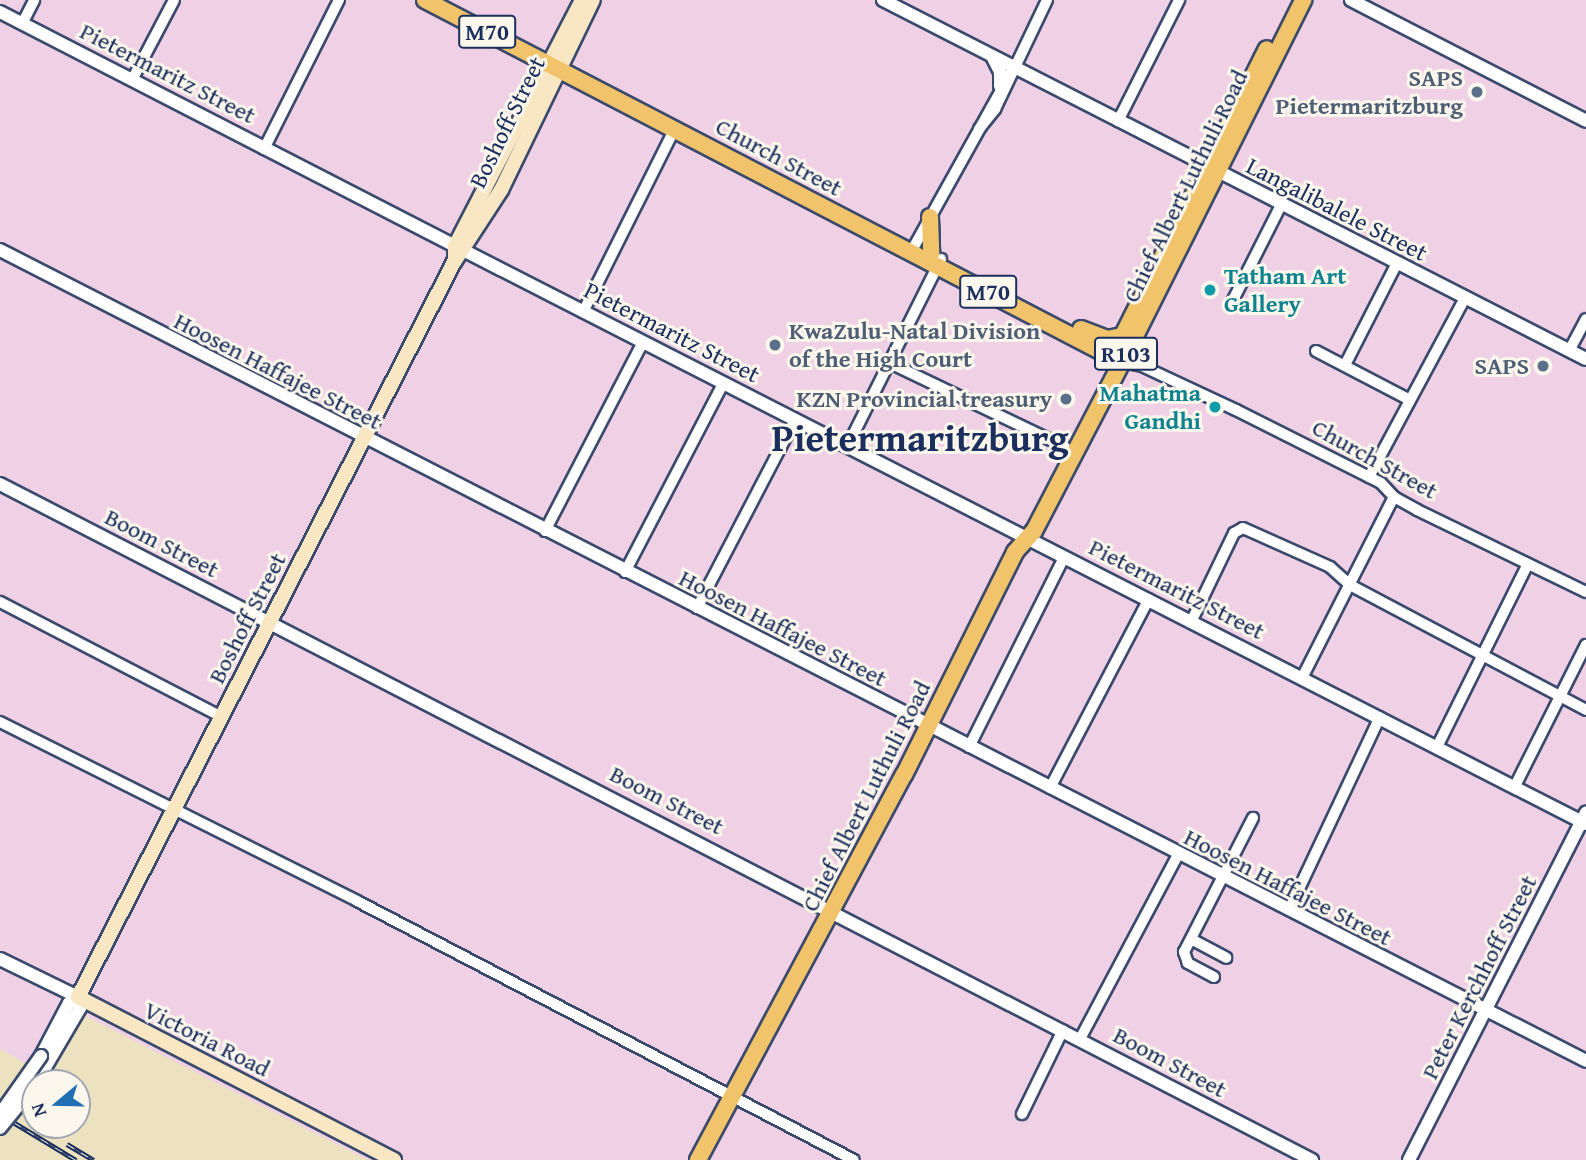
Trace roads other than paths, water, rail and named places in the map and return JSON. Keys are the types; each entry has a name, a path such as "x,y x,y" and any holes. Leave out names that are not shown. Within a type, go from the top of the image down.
{"main road":[{"name":"Church Street","path":"425,0 556,61 675,128 1121,351"},
{"name":"Church Street","path":"440,0 913,248"},
{"name":"Boshoff Street","path":"76,1002 458,252 513,165 582,0"},
{"name":"Boshoff Street","path":"556,61 593,0"},
{"name":"Chief Albert Luthuli Road","path":"1024,537 1034,531 1291,0"},
{"name":"Chief Albert Luthuli Road","path":"1211,169 1303,0"},
{"path":"930,217 937,259"},
{"name":"Church Street","path":"937,259 1121,351"},
{"name":"Chief Albert Luthuli Road","path":"698,1160 833,910 928,726 1024,537 1024,526 1065,447 1121,351"},
{"name":"Victoria Road","path":"76,1002 394,1160"},
{"name":"Chief Albert Luthuli Road","path":"708,1160 732,1099"}],"street":[{"path":"22,24 34,0"},
{"path":"132,80 174,0"},
{"path":"264,149 339,0"},
{"name":"Langalibalele Street","path":"883,0 908,6 992,57 1586,359"},
{"path":"979,129 988,122 1047,0"},
{"path":"1118,121 1179,0"},
{"path":"1350,0 1586,121"},
{"name":"Pietermaritz Street","path":"0,12 458,252 848,445 1437,747 1585,819"},
{"path":"992,57 1000,72 1000,86"},
{"path":"913,248 1000,86 1014,66"},
{"path":"583,312 675,128"},
{"path":"1232,302 1282,203"},
{"name":"Hoosen Haffajee Street","path":"0,250 1178,855 1586,1061"},
{"path":"848,445 891,364 937,259"},
{"path":"1345,365 1396,263"},
{"path":"1369,477 1465,298"},
{"path":"1569,351 1586,319"},
{"path":"545,531 643,342"},
{"name":"Church Street","path":"1121,351 1142,366 1369,477 1394,497 1586,592"},
{"path":"1316,351 1410,400"},
{"path":"891,364 1065,447"},
{"path":"625,572 723,384"},
{"path":"697,608 794,419"},
{"name":"Boom Street","path":"0,484 833,910 1312,1160"},
{"path":"1302,678 1394,497"},
{"path":"1192,620 1240,528 1330,567 1350,584 1586,710"},
{"path":"969,747 1063,557"},
{"path":"1437,747 1528,564"},
{"path":"1050,788 1149,599"},
{"path":"0,602 222,717"},
{"path":"1515,786 1586,645"},
{"path":"1289,910 1380,717"},
{"path":"0,722 854,1160"},
{"path":"1214,977 1184,958 1191,939 1253,818"},
{"name":"Peter Kerchhoff Street","path":"1409,1160 1585,819"},
{"path":"1080,1039 1178,855"},
{"path":"1191,939 1226,958"},
{"name":"Victoria Road","path":"0,959 76,1002"},
{"path":"0,1114 45,1058 76,1002"},
{"path":"1022,1114 1063,1030"},
{"path":"41,1069 45,1058"},
{"path":"0,1128 21,1102"}],"railway":[{"path":"0,1114 76,1160"},
{"path":"67,1144 94,1160"}],"place":[{"name":"SAPS Pietermaritzburg","path":"1477,92"},
{"name":"Tatham Art Gallery","path":"1210,290"},
{"name":"KwaZulu-Natal Division of the High Court","path":"775,345"},
{"name":"SAPS","path":"1543,366"},
{"name":"KZN Provincial treasury","path":"1066,399"},
{"name":"Mahatma Gandhi","path":"1215,407"}],"district":[{"name":"Pietermaritzburg","path":"920,438"}]}
